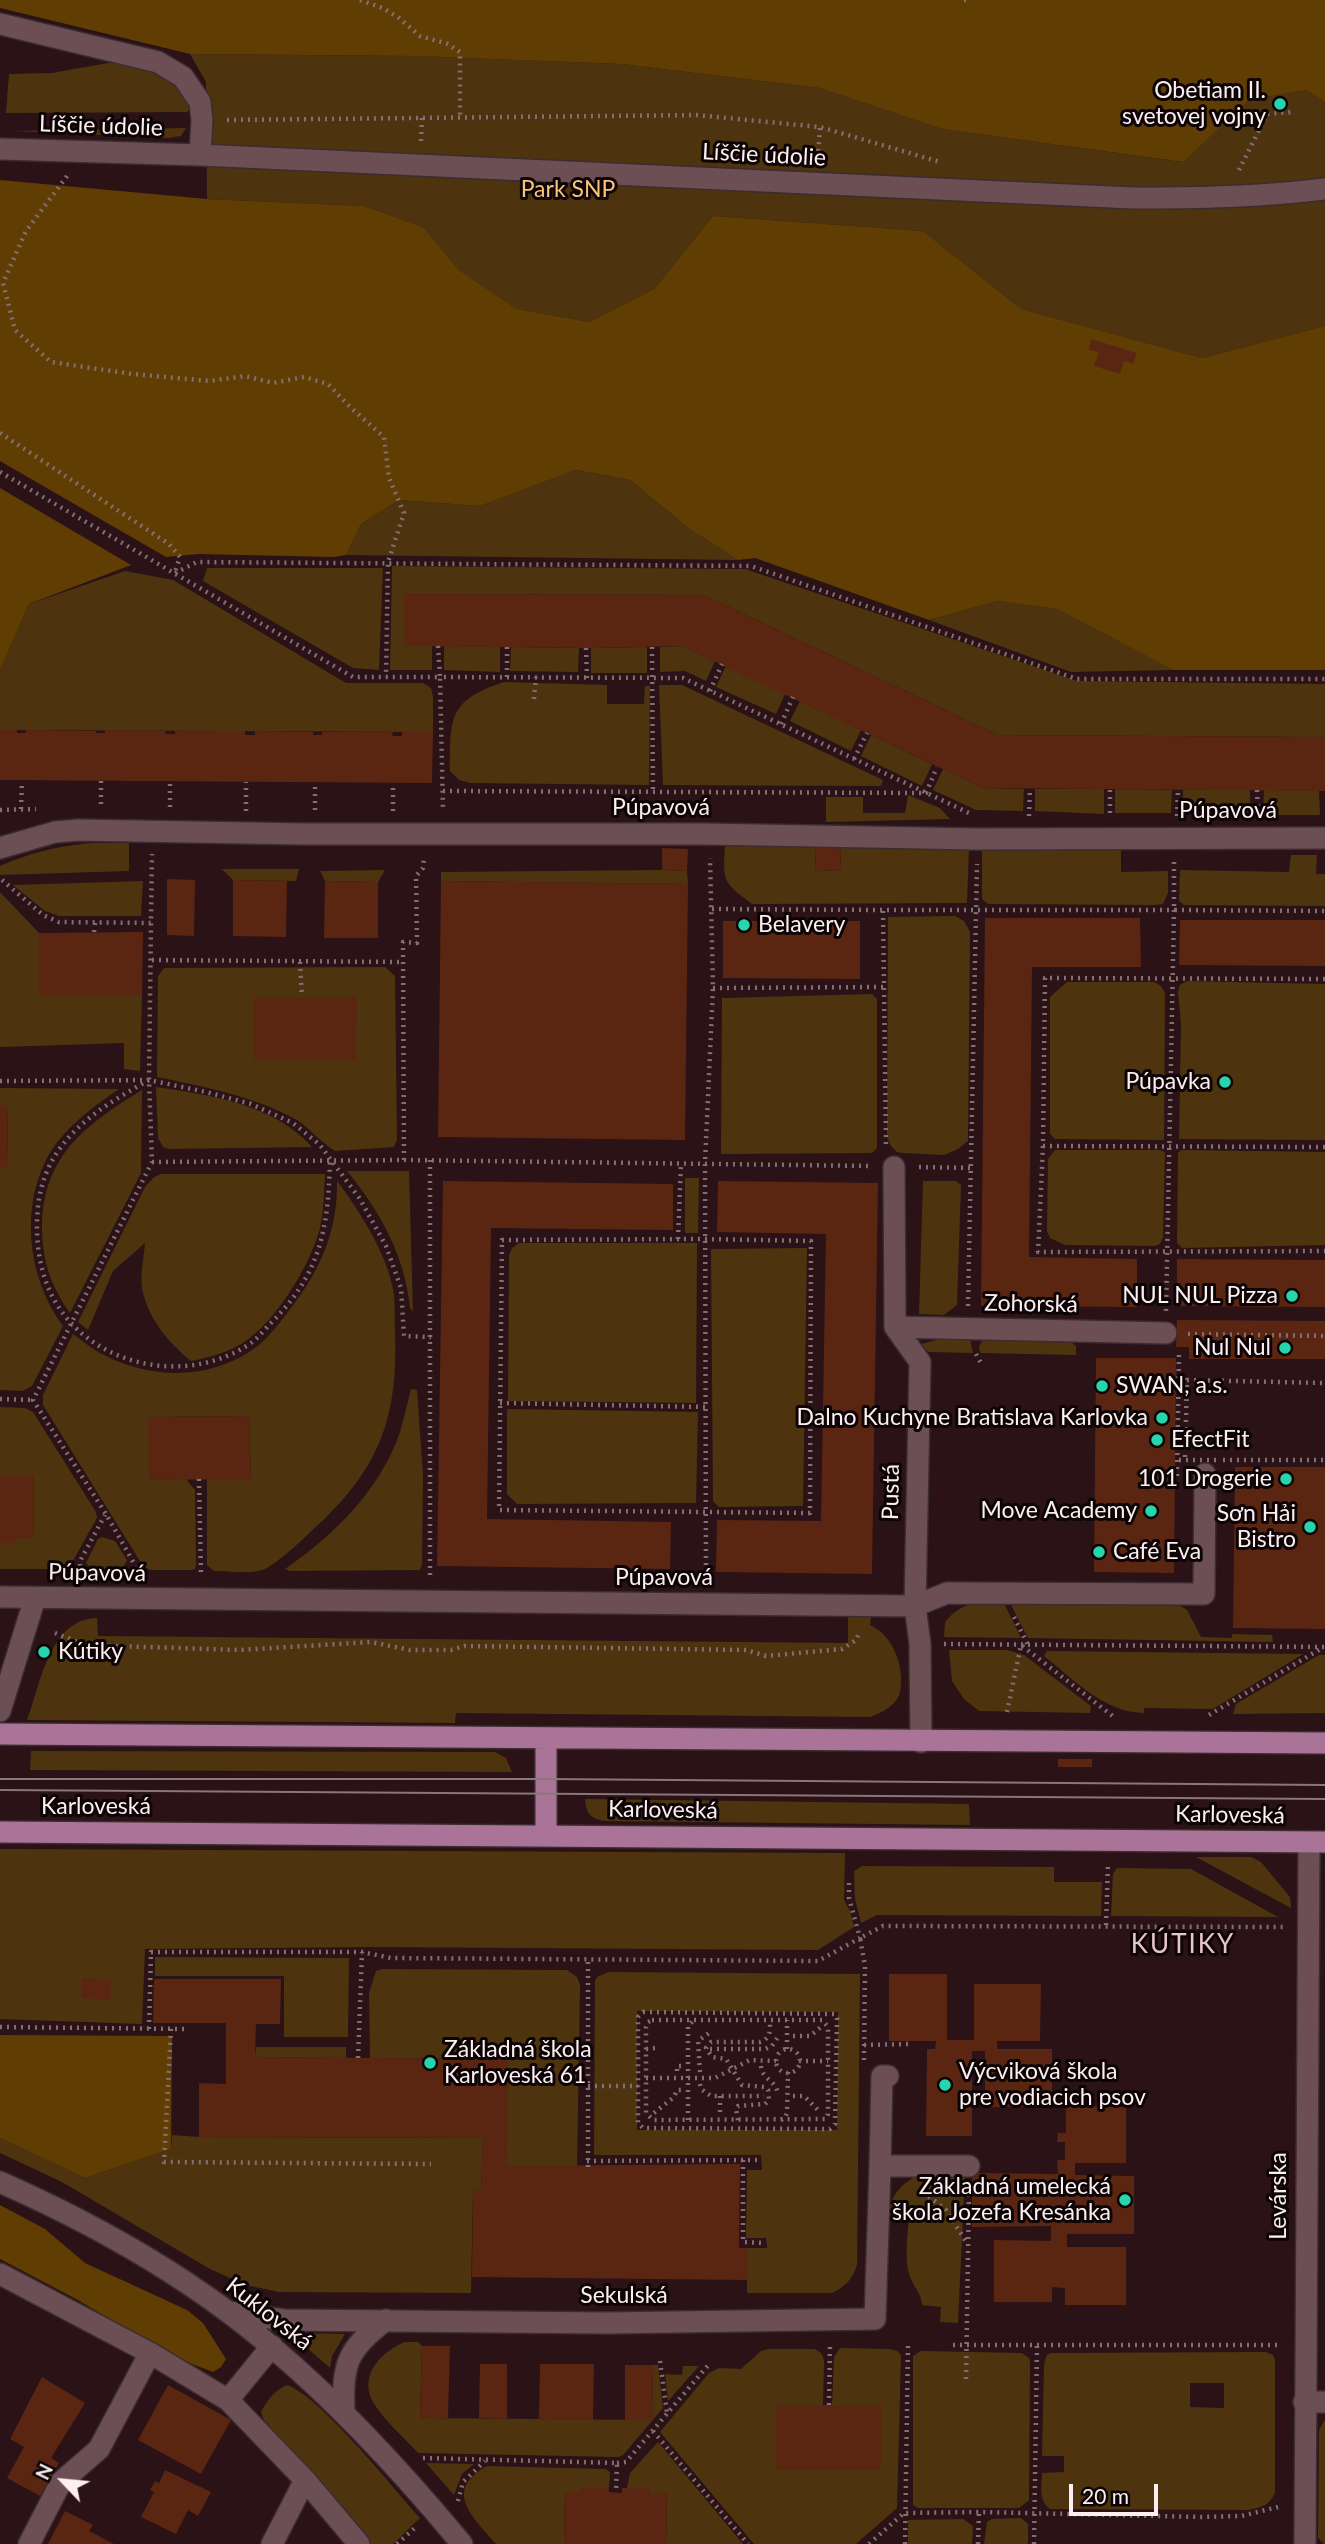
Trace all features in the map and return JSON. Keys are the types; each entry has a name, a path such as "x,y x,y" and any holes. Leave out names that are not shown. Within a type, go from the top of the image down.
{"main road":[{"path":"0,1734 1325,1743"},
{"path":"546,1738 546,1835"},
{"name":"Karloveská","path":"0,1832 1317,1842"}],"street":[{"path":"0,24 158,62 183,77 200,102 200,155"},
{"name":"Líščie údolie","path":"0,149 200,155 393,166 1145,198 1261,196 1325,189"},
{"name":"Púpavová","path":"0,848 55,832 78,830 304,834 704,834 977,839 1176,828 1325,838"},
{"path":"894,1167 895,1327"},
{"name":"Zohorská","path":"895,1327 1171,1333"},
{"name":"Pustá","path":"895,1327 920,1362 915,1606 920,1644 920,1742"},
{"name":"Púpavová","path":"0,1597 915,1606 947,1592 1204,1594 1210,1467"},
{"path":"0,1711 36,1598"},
{"name":"Levárska","path":"1303,2543 1314,2402 1305,2345 1317,1842"},
{"path":"888,2076 882,2076 880,2166 970,2166"},
{"name":"Sekulská","path":"228,2312 284,2320 608,2323 875,2319 880,2166"},
{"name":"Kuklovská","path":"0,2182 78,2219 133,2250 228,2312 272,2346 344,2413 462,2544"},
{"path":"0,2274 150,2353 228,2400 304,2480 359,2544"},
{"path":"344,2413 343,2376 350,2357 363,2337 386,2319"},
{"path":"228,2400 272,2346"},
{"path":"29,2544 61,2482 99,2449 150,2353"},
{"path":"272,2544 304,2480"}],"path":[{"path":"360,0 383,8 420,36 449,44 460,52 460,117"},
{"path":"964,0 970,0"},
{"path":"1240,174 1237,174 1267,114 1292,112"},
{"path":"202,120 696,115 820,127 950,164"},
{"path":"816,183 820,127"},
{"path":"85,152 26,231 4,283 15,330 51,362 132,374 210,381 245,376 273,383 304,377 328,384 349,407 384,437 389,478 404,513 388,562 386,677"},
{"path":"0,433 169,544 180,557 175,573"},
{"path":"0,472 353,677 682,678 975,816 977,910 967,1329"},
{"path":"175,573 197,562 751,566 1077,679 1325,679"},
{"path":"404,1160 403,942 417,943 416,876 423,867 424,852 443,833 438,646"},
{"path":"507,647 507,677"},
{"path":"652,647 653,792"},
{"path":"586,648 587,678"},
{"path":"710,691 722,664"},
{"path":"534,699 536,677"},
{"path":"781,724 793,697"},
{"path":"854,759 867,733"},
{"path":"926,793 937,766"},
{"path":"21,809 22,781"},
{"path":"101,781 101,804"},
{"path":"170,781 170,811"},
{"path":"246,782 246,811"},
{"path":"314,811 315,783"},
{"path":"393,783 393,812"},
{"path":"1029,817 1030,789"},
{"path":"1110,789 1110,817"},
{"path":"1178,790 1167,1252 1171,1333 1325,1336"},
{"path":"1257,790 1258,819"},
{"path":"443,791 926,793"},
{"path":"706,792 704,834 711,863 713,988 705,1163 706,1579"},
{"path":"33,1400 152,1162 149,1080 151,879"},
{"path":"2,880 49,919 59,922 151,923"},
{"path":"712,909 1325,912"},
{"path":"883,910 886,1153 894,1167"},
{"path":"94,932 95,923"},
{"path":"152,960 401,962"},
{"path":"300,962 302,997"},
{"path":"1325,979 1045,978 1043,1146 1038,1252 1325,1251"},
{"path":"713,988 884,987"},
{"path":"149,1080 113,1100 74,1132 58,1152 42,1181 37,1216 41,1270 55,1302 71,1323 105,1349 138,1363 177,1368 221,1359 252,1342 279,1315 300,1287 317,1257 326,1228 330,1161"},
{"path":"0,1081 149,1080 228,1097 270,1112 306,1132 320,1145 360,1199 386,1246 401,1288 404,1336 431,1337"},
{"path":"1043,1146 1325,1147"},
{"path":"152,1162 430,1160 971,1168"},
{"path":"430,1160 430,1576"},
{"path":"678,1239 681,1163"},
{"path":"678,1239 811,1241 810,1513 499,1510 502,1240 678,1239"},
{"path":"976,1354 982,1365"},
{"path":"1178,1370 1180,1461"},
{"path":"1177,1487 1186,1380 1325,1383"},
{"path":"0,1399 33,1400"},
{"path":"33,1400 106,1514 141,1575"},
{"path":"500,1403 706,1407"},
{"path":"1180,1461 1210,1467 1290,1460 1325,1460"},
{"path":"1290,1460 1290,1467"},
{"path":"199,1479 201,1575"},
{"path":"79,1574 80,1561 106,1514"},
{"path":"1011,1612 1024,1645 1118,1720"},
{"path":"55,1633 85,1645 240,1650 371,1642 410,1650 452,1650 464,1646 709,1649 746,1650 766,1656 842,1649 856,1640 865,1623"},
{"path":"937,1644 1324,1647"},
{"path":"1007,1712 1024,1645"},
{"path":"1203,1720 1324,1647"},
{"path":"1106,1925 1108,1862"},
{"path":"849,1879 849,1898 865,1966 864,2071"},
{"path":"149,2029 151,1952 362,1952 391,1958 818,1961 883,1926 1106,1925 1316,1930"},
{"path":"358,2058 362,1952"},
{"path":"589,1960 587,2164 757,2160"},
{"path":"643,2012 830,2012 836,2018 835,2124 830,2129 643,2128 638,2123 638,2087 638,2017 643,2012"},
{"path":"688,2120 688,2026 694,2020"},
{"path":"694,2020 826,2022 826,2119 648,2118 648,2022 694,2020"},
{"path":"787,2020 787,2049"},
{"path":"738,2120 738,2106 765,2104 769,2095 765,2087 742,2085 726,2059 712,2057 706,2049 708,2043 760,2042 769,2037 770,2021"},
{"path":"0,2027 185,2029"},
{"path":"793,2036 810,2036 821,2027"},
{"path":"171,2029 164,2162 431,2164"},
{"path":"698,2068 698,2041 709,2032"},
{"path":"710,2049 760,2052 772,2046 781,2036"},
{"path":"864,2045 910,2044"},
{"path":"646,2049 655,2049"},
{"path":"787,2049 795,2052 799,2061 797,2068 788,2072 780,2070 776,2061 780,2051 787,2049"},
{"path":"646,2078 720,2077 750,2060 776,2061"},
{"path":"799,2061 828,2062"},
{"path":"761,2066 763,2074 777,2087 778,2095"},
{"path":"780,2120 785,2118 787,2113 788,2072"},
{"path":"588,2086 638,2087"},
{"path":"698,2087 706,2095 764,2096"},
{"path":"654,2113 674,2097 678,2088"},
{"path":"793,2095 804,2096 821,2113"},
{"path":"720,2096 720,2114"},
{"path":"743,2160 743,2242 766,2243"},
{"path":"966,2379 970,2166"},
{"path":"916,2185 946,2210 967,2244"},
{"path":"829,2405 830,2342"},
{"path":"905,2544 908,2343"},
{"path":"953,2345 1305,2345"},
{"path":"1034,2544 1037,2345"},
{"path":"660,2361 667,2414"},
{"path":"415,2458 626,2462 710,2363"},
{"path":"653,2431 748,2544"},
{"path":"458,2509 458,2493 463,2482 486,2460"},
{"path":"616,2492 617,2463"},
{"path":"869,2544 904,2513 1202,2517 1241,2516 1278,2507"},
{"path":"978,2544 979,2512"},
{"path":"397,2544 422,2521"}],"green space":[{"name":"Park SNP","path":"190,54 415,56 621,64 820,88 942,129 1182,162 1249,100 1306,90 1325,102 1325,326 1202,358 1021,309 923,231 713,216 654,289 589,322 517,309 459,270 423,227 364,206 207,199 206,82"},
{"path":"119,61 151,70 170,82 190,109 187,112 6,113 9,74 52,73"},
{"path":"186,128 181,136 169,138 12,131"},
{"path":"574,470 630,480 691,530 738,560 346,555 361,524 399,500 480,506"},
{"path":"392,566 745,569 1077,681 1325,684 1325,737 998,735 704,595 405,594 405,646 432,646 432,670 390,670"},
{"path":"207,568 383,568 379,670 353,668 203,581"},
{"path":"125,571 173,580 346,683 423,683 431,688 433,697 433,732 0,730 0,670 29,604"},
{"path":"998,601 1057,609 1173,670 1071,672 929,620"},
{"path":"444,646 500,647 500,672 444,670"},
{"path":"682,646 715,661 706,681 685,671 660,672 660,647"},
{"path":"511,647 579,648 578,672 510,671"},
{"path":"647,647 647,673 591,673 591,648"},
{"path":"726,666 785,694 776,714 716,687"},
{"path":"504,682 607,685 607,704 644,704 645,686 650,686 649,785 470,783 459,780 450,771 452,725 456,714 462,704 472,696"},
{"path":"659,685 682,685 883,780 881,786 663,785"},
{"path":"800,701 861,730 851,751 790,721"},
{"path":"871,735 932,764 922,786 861,756"},
{"path":"943,769 983,788 1024,789 1023,811 976,810 933,790"},
{"path":"1035,789 1104,789 1104,814 1035,811"},
{"path":"1115,789 1172,790 1171,813 1115,813"},
{"path":"1183,790 1250,790 1250,814 1183,812"},
{"path":"1264,790 1319,791 1320,815 1263,815"},
{"path":"908,795 940,808 950,819 826,822 826,797 863,797 863,813 905,813"},
{"path":"93,843 129,843 129,871 0,875 0,866 23,857 45,850"},
{"path":"725,844 816,846 815,870 840,871 841,847 969,848 967,903 752,904 726,880"},
{"path":"982,849 1121,850 1121,872 1168,871 1168,893 1163,904 1156,905 988,904 982,899"},
{"path":"1291,855 1317,855 1316,874 1325,874 1325,906 1184,905 1179,901 1180,870 1289,872"},
{"path":"222,869 299,869 296,881 233,880"},
{"path":"385,870 378,882 325,881 320,871"},
{"path":"687,871 688,884 441,881 441,872"},
{"path":"143,881 141,916 59,916 45,911 13,885"},
{"path":"0,892 39,933 39,995 142,995 140,1071 124,1069 124,1043 0,1047"},
{"path":"955,916 964,921 970,932 968,1141 944,1155 897,1152 887,1137 888,917"},
{"path":"385,967 395,976 397,1140 394,1147 335,1151 297,1120 281,1112 229,1093 157,1077 158,976 164,968"},
{"path":"1187,981 1325,984 1325,1140 1179,1139 1181,1024 1178,992 1180,985"},
{"path":"1067,982 1154,982 1161,986 1165,993 1164,1140 1055,1139 1050,1134 1050,997"},
{"path":"872,994 877,999 877,1148 872,1153 721,1154 722,998"},
{"path":"156,1087 219,1098 260,1111 297,1132 312,1147 163,1147 158,1138"},
{"path":"0,1088 119,1089 91,1109 65,1133 51,1151 34,1194 31,1217 35,1263 41,1285 63,1326 32,1386 23,1391 0,1390 0,1168 7,1168 8,1106 0,1105"},
{"path":"142,1090 141,1173 70,1313 53,1283 44,1251 44,1202 50,1181 71,1145 86,1130"},
{"path":"1055,1150 1165,1152 1163,1237 1160,1244 1065,1245 1050,1238 1047,1231 1048,1159"},
{"path":"1181,1150 1325,1152 1325,1245 1182,1248 1177,1243 1178,1153"},
{"path":"347,1171 409,1171 413,1312 397,1252 380,1218"},
{"path":"161,1174 325,1174 320,1228 310,1257 293,1287 273,1315 244,1342 207,1358 191,1361 174,1346 154,1320 142,1288 145,1243 113,1271 88,1330 78,1322 145,1187"},
{"path":"685,1178 699,1178 698,1233 685,1233"},
{"path":"337,1181 363,1218 378,1246 394,1294 393,1388 382,1437 358,1481 341,1502 275,1563 257,1571 214,1571 207,1565 207,1479 251,1479 249,1416 149,1417 149,1480 186,1479 195,1490 196,1565 195,1569 191,1570 150,1570 143,1566 43,1405 43,1395 73,1334 96,1351 122,1363 161,1372 201,1371 220,1366 238,1359 261,1344 304,1290 320,1261 335,1214"},
{"path":"923,1181 956,1181 961,1185 957,1305 944,1315 919,1314"},
{"path":"519,1243 697,1243 696,1403 508,1401 509,1256 512,1248"},
{"path":"807,1248 803,1506 719,1507 713,1501 711,1249"},
{"path":"940,1339 970,1339 973,1353 929,1352 922,1349 921,1344"},
{"path":"983,1340 1069,1340 1076,1346 1076,1355 980,1353 979,1346"},
{"path":"411,1389 417,1390 423,1475 420,1570 285,1569 321,1542 367,1493 390,1456 399,1435"},
{"path":"0,1407 25,1408 33,1412 96,1512 97,1518 70,1566 62,1569 0,1569 0,1543 16,1543 16,1538 33,1538 34,1476 0,1475"},
{"path":"507,1409 698,1412 696,1503 517,1504 507,1494"},
{"path":"102,1537 115,1541 127,1560 122,1570 91,1569 86,1563 98,1539"},
{"path":"1003,1601 1021,1638 944,1637 945,1622 964,1606"},
{"path":"1009,1601 1173,1601 1187,1610 1201,1637 1232,1638 1232,1634 1272,1635 1273,1642 1028,1638"},
{"path":"848,1612 871,1617 870,1625 885,1636 899,1662 901,1682 896,1701 870,1717 456,1713 455,1723 27,1720 49,1656 57,1641 68,1629 81,1621 97,1618 98,1636 848,1643"},
{"path":"949,1650 1007,1650 1024,1655 1091,1706 1090,1713 979,1711 964,1699 952,1681"},
{"path":"1047,1651 1303,1654 1213,1709 1144,1708 1144,1713 1116,1707 1090,1693 1044,1656"},
{"path":"1319,1655 1325,1655 1325,1713 1233,1714 1236,1704"},
{"path":"31,1751 495,1752 506,1758 512,1772 30,1770"},
{"path":"585,1799 969,1804 970,1825 605,1821 590,1814"},
{"path":"0,1849 845,1853 844,1900 854,1927 818,1950 376,1947 145,1949 142,2024 0,2019"},
{"path":"1196,1857 1251,1857 1261,1862 1290,1897 1291,1908"},
{"path":"862,1866 1054,1867 1054,1882 1102,1882 1101,1916 877,1915 861,1923 855,1899 854,1871"},
{"path":"1117,1868 1191,1869 1278,1917 1111,1916 1113,1874"},
{"path":"155,1957 349,1958 348,2037 284,2037 284,1976 155,1976"},
{"path":"567,1970 577,1977 580,1985 577,2167 507,2166 507,2059 370,2058 369,1993 376,1971"},
{"path":"608,1972 860,1974 857,2265 845,2285 832,2293 747,2293 747,2248 767,2248 766,2238 746,2238 747,2170 762,2170 761,2155 594,2155 597,1977","holes":["637,2011 838,2012 837,2130 637,2130"]},
{"path":"256,2047 346,2047 346,2058 255,2057"},
{"path":"172,2135 483,2138 481,2189 473,2189 471,2293 279,2292 246,2285 210,2269 62,2182 0,2153 0,2138 85,2178 171,2149"},
{"path":"923,2173 965,2173 958,2323 940,2322 941,2307 922,2305 908,2267 909,2216 888,2215 892,2200 899,2189"},
{"path":"290,2333 345,2334 332,2356 330,2368"},
{"path":"405,2342 418,2342 422,2346 420,2418 652,2420 653,2365 658,2365 663,2408 619,2457 418,2453 383,2416 369,2392 368,2382 375,2365 388,2351"},
{"path":"840,2348 890,2349 901,2355 897,2508 856,2544 754,2544 660,2432 709,2373 719,2368 741,2369 761,2351 768,2349 814,2349 820,2352 824,2361 823,2405 832,2405 834,2357"},
{"path":"921,2351 1022,2353 1029,2358 1029,2500 1019,2508 918,2508 913,2505 913,2356"},
{"path":"1266,2352 1273,2355 1273,2497 1264,2505 1248,2510 1050,2509 1042,2497 1042,2473 1064,2472 1064,2456 1042,2456 1044,2364 1047,2355","holes":["1190,2383 1224,2383 1224,2408 1190,2407"]},
{"path":"683,2366 699,2366 668,2401 665,2374 682,2375"},
{"path":"287,2385 318,2406 337,2424 420,2518 393,2544 369,2544 265,2423 261,2412 269,2399"},
{"path":"1325,2419 1324,2544 1318,2538 1319,2430"},
{"path":"658,2442 743,2544 666,2544 667,2493 650,2493 649,2488 627,2488 630,2473"},
{"path":"426,2463 474,2464 462,2474 454,2495"},
{"path":"487,2466 605,2469 610,2472 609,2488 582,2488 581,2492 565,2492 564,2544 496,2544 471,2514 464,2495 466,2485"},
{"path":"1021,2518 1028,2524 1028,2544 984,2544 987,2522 992,2519"},
{"path":"963,2519 973,2526 972,2544 908,2544 908,2520"}],"shaded area":[{"path":"0,0 1325,0 1325,102 1306,90 1249,100 1183,162 942,129 820,88 621,64 415,56 190,54 0,8"},
{"path":"0,180 207,199 364,206 423,227 459,270 517,309 589,322 654,289 713,216 923,231 1021,309 1202,358 1325,326 1325,670 1173,670 1057,609 998,601 929,620 755,558 738,560 691,530 630,480 575,470 480,506 399,500 361,524 346,555 198,554 166,557 0,461"},
{"path":"0,488 131,565 29,604 0,670"},
{"path":"0,2035 172,2036 171,2149 85,2178 0,2138"},
{"path":"0,2205 45,2229 85,2263 187,2310 203,2323 226,2359 221,2367 213,2372 171,2356 78,2300 0,2259"}],"building":[{"path":"1091,339 1137,353 1133,364 1124,361 1120,374 1094,366 1099,352 1089,350"},
{"path":"404,594 704,595 998,735 1325,737 1325,791 983,788 682,646 405,646"},
{"path":"0,730 17,730 17,733 26,733 26,730 96,733 105,733 105,730 165,731 166,734 175,734 175,731 245,731 245,735 255,735 255,731 313,732 313,735 322,735 322,732 393,732 392,736 402,736 402,732 433,732 432,783 0,780"},
{"path":"816,846 841,847 840,871 815,870"},
{"path":"662,848 688,849 687,871 662,870"},
{"path":"167,879 195,880 194,936 167,935"},
{"path":"233,880 287,881 286,937 233,936"},
{"path":"325,881 378,882 378,938 324,938"},
{"path":"441,881 688,884 685,1140 438,1137"},
{"path":"985,918 1140,918 1141,967 1032,967 1029,1257 1137,1259 1137,1307 981,1306"},
{"path":"1180,920 1325,920 1325,966 1179,965"},
{"path":"723,921 860,921 860,979 723,978"},
{"path":"143,932 142,995 39,995 39,933"},
{"path":"254,997 357,997 356,1060 254,1060"},
{"path":"0,1105 8,1105 7,1169 0,1168"},
{"path":"443,1181 673,1184 673,1230 491,1228 487,1519 671,1522 670,1569 437,1566"},
{"path":"718,1181 878,1183 872,1574 716,1572 717,1520 821,1521 826,1234 717,1232"},
{"path":"1177,1259 1325,1260 1325,1307 1177,1306"},
{"path":"1177,1320 1325,1321 1325,1359 1189,1359 1189,1347 1176,1347"},
{"path":"1096,1358 1176,1358 1174,1573 1094,1572"},
{"path":"249,1416 251,1479 149,1480 148,1417"},
{"path":"1235,1467 1325,1467 1325,1629 1233,1628"},
{"path":"0,1475 34,1475 33,1539 16,1538 16,1543 0,1543"},
{"path":"1058,1759 1092,1759 1092,1767 1058,1767"},
{"path":"1208,1814 1263,1815 1262,1823 1208,1823"},
{"path":"889,1974 947,1974 947,2040 974,2040 974,1984 1041,1984 1040,2041 997,2041 997,2049 1052,2049 1052,2107 985,2107 985,2051 972,2051 972,2136 926,2136 927,2049 935,2049 936,2041 889,2041"},
{"path":"82,1978 111,1980 110,2000 81,1998"},
{"path":"154,1979 281,1979 280,2024 256,2024 255,2057 508,2059 507,2166 740,2164 739,2248 747,2248 748,2280 472,2277 473,2189 481,2189 483,2138 199,2137 199,2083 226,2084 226,2023 153,2023"},
{"path":"1066,2106 1126,2107 1126,2163 1075,2163 1075,2175 1134,2176 1134,2234 1067,2234 1067,2247 1126,2247 1126,2305 1065,2305 1065,2288 1052,2287 1052,2302 994,2302 994,2240 1051,2241 1051,2226 972,2227 972,2173 1058,2174 1057,2160 1065,2160 1065,2142 1057,2142 1058,2133 1066,2133"},
{"path":"422,2346 450,2346 448,2418 420,2418"},
{"path":"480,2364 507,2364 507,2419 479,2418"},
{"path":"540,2364 594,2364 593,2420 539,2419"},
{"path":"625,2365 653,2365 652,2420 625,2421"},
{"path":"42,2377 85,2403 51,2458 59,2463 40,2496 7,2478 24,2447 10,2439"},
{"path":"168,2385 231,2420 201,2474 138,2440"},
{"path":"776,2405 881,2405 881,2470 776,2470"},
{"path":"165,2470 211,2492 198,2516 188,2510 176,2534 141,2517 154,2492 150,2490 155,2481 159,2483"},
{"path":"582,2488 609,2488 609,2492 622,2493 622,2488 650,2488 650,2493 667,2493 666,2544 564,2544 565,2492 581,2492"},
{"path":"65,2511 93,2525 89,2531 114,2544 48,2544"}],"tram line":[{"path":"0,1779 545,1779 1325,1785"},
{"path":"0,1790 1325,1799"}],"place":[{"name":"Obetiam II. svetovej vojny","path":"1280,104"},
{"name":"Belavery","path":"744,925"},
{"name":"Púpavka","path":"1225,1082"},
{"name":"NUL NUL Pizza","path":"1292,1296"},
{"name":"Nul Nul","path":"1285,1348"},
{"name":"SWAN, a.s.","path":"1102,1386"},
{"name":"Dalno Kuchyne Bratislava Karlovka","path":"1162,1418"},
{"name":"EfectFit","path":"1157,1440"},
{"name":"101 Drogerie","path":"1286,1479"},
{"name":"Move Academy","path":"1151,1511"},
{"name":"Sơn Hải Bistro","path":"1310,1527"},
{"name":"Café Eva","path":"1099,1552"},
{"name":"Kútiky","path":"44,1652"},
{"name":"Základná škola Karloveská 61","path":"430,2063"},
{"name":"Výcviková škola pre vodiacich psov","path":"945,2085"},
{"name":"Základná umelecká škola Jozefa Kresánka","path":"1125,2200"}],"district":[{"name":"KÚTIKY","path":"1183,1945"}]}
